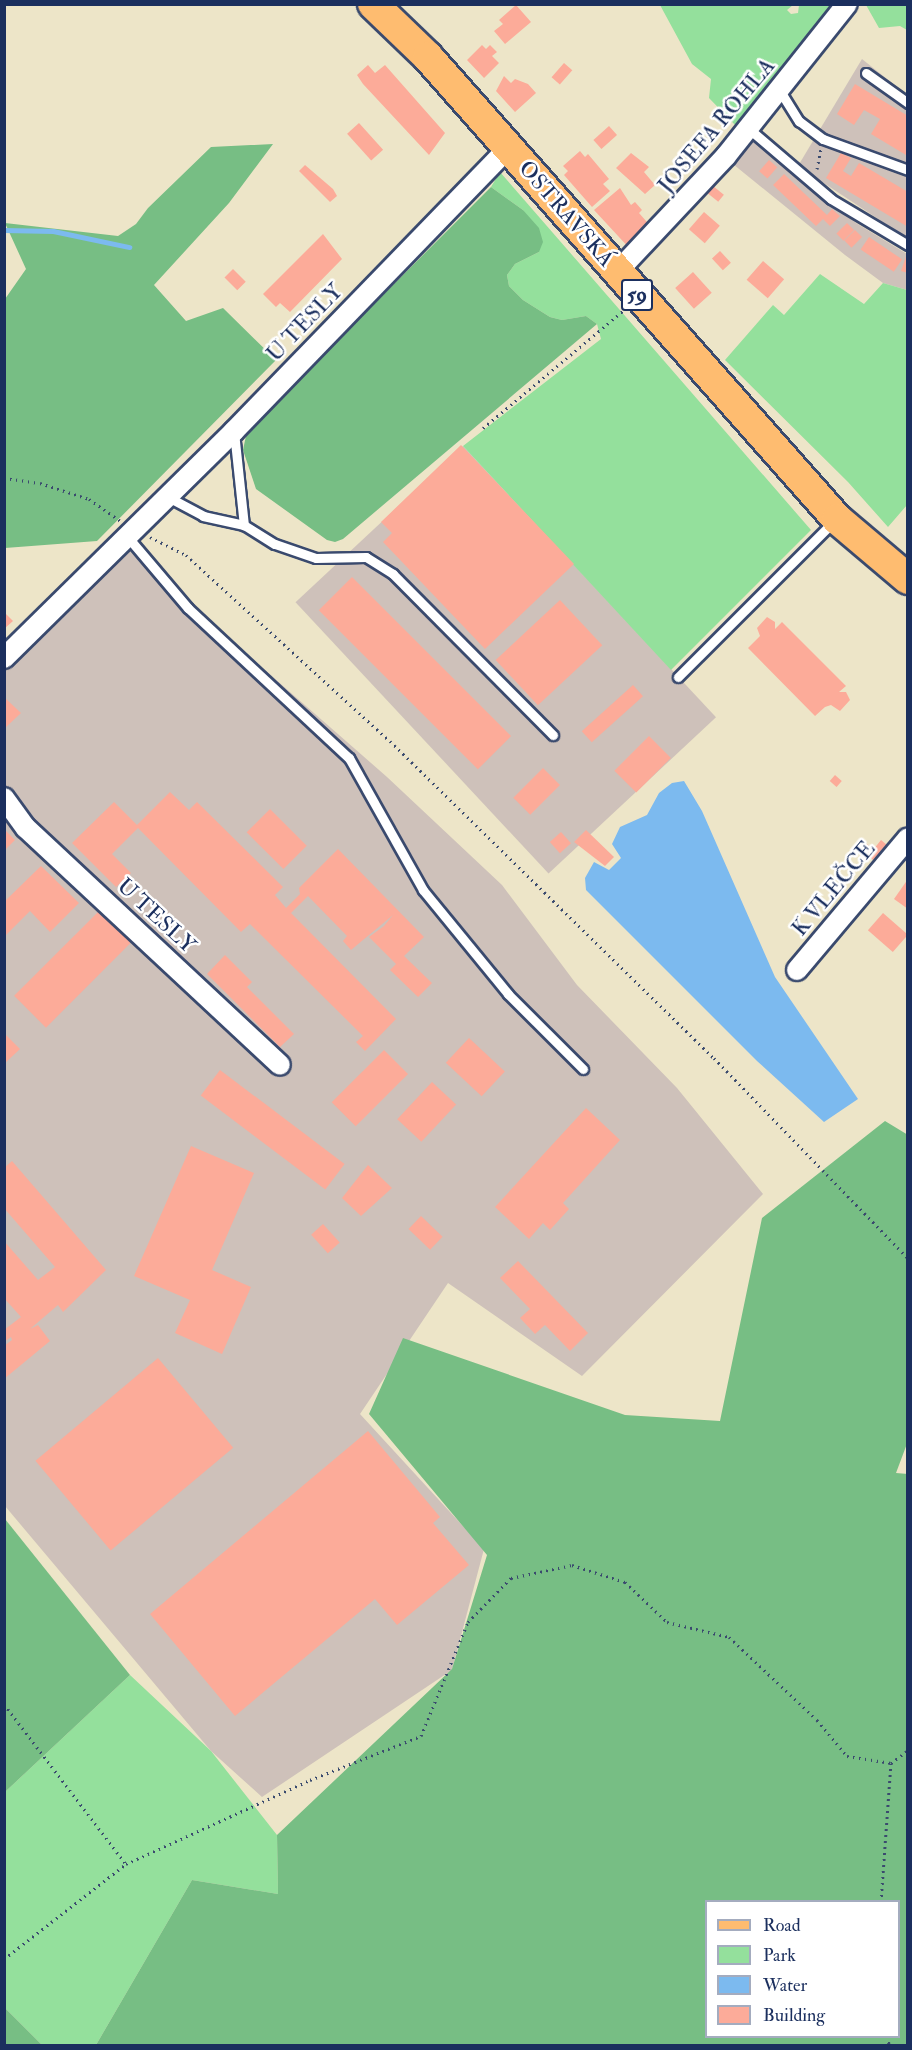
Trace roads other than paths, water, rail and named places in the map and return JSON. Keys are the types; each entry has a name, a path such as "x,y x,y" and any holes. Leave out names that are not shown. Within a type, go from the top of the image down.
{"main road":[{"name":"OSTRAVSKÁ","path":"373,4 428,57 837,519 908,579"}],"street":[{"name":"JOSEFA ROHLA","path":"617,272 726,156 847,4"},
{"name":"U TESLY","path":"4,658 129,532 168,497 234,431 509,147"},
{"name":"U TESLY","path":"4,798 26,828 280,1065"},
{"name":"K VLEČCE","path":"797,970 908,838"}],"lane":[{"path":"866,73 908,103"},
{"path":"780,91 799,121 823,139 908,170"},
{"path":"747,128 831,199 908,245"},
{"path":"234,431 244,525"},
{"path":"168,497 202,516 244,525 275,544 316,558 366,557 393,574 553,735"},
{"path":"678,677 837,519"},
{"path":"129,532 188,608 348,758 423,890 508,994 583,1069"}],"water":[{"path":"684,781 702,811 775,977 858,1099 824,1122 757,1061 586,890 585,878 594,862 609,870 621,858 612,844 620,827 647,815 659,793 672,783"}],"waterway":[{"path":"4,230 53,231 129,247"}]}
